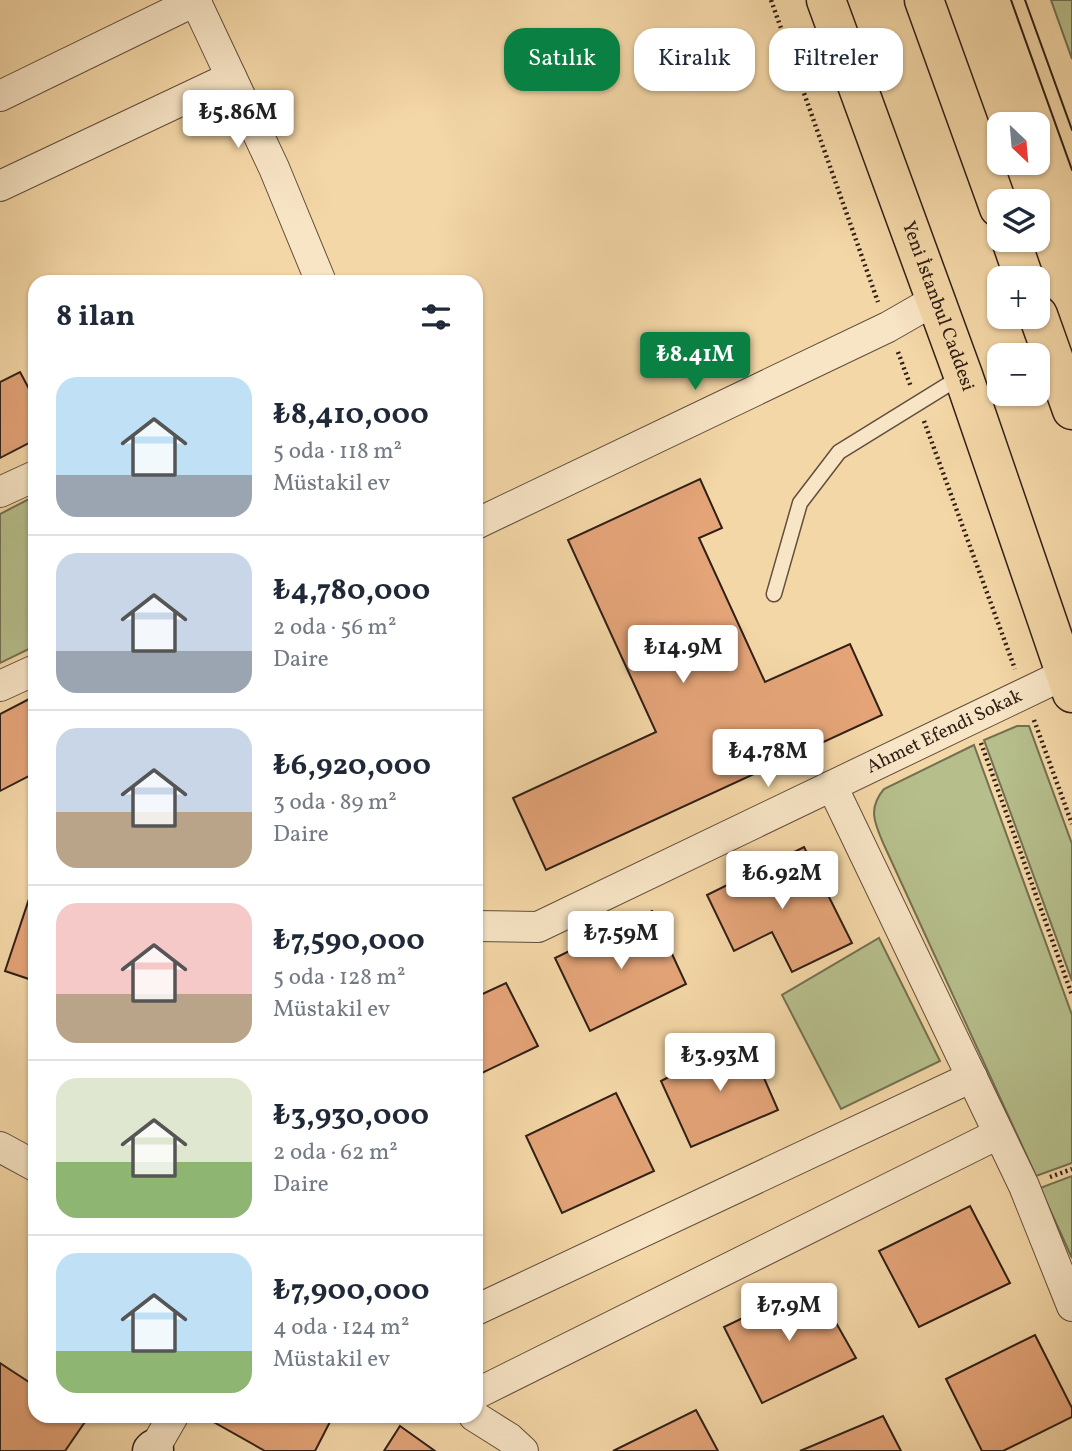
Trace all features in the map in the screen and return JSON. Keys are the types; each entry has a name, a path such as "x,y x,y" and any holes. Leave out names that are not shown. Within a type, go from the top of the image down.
{"highway":[{"name":"Yeni İstanbul Caddesi","path":"826,0 963,375 1069,684"},
{"path":"924,0 992,189"},
{"path":"1043,329 1072,410"}],"street":[{"path":"0,96 196,0 274,168 318,275"},
{"path":"0,186 231,77"},
{"path":"483,521 876,333 935,300"},
{"path":"0,492 28,478"},
{"path":"0,686 28,673"},
{"name":"Ahmet Efendi Sokak","path":"483,926 538,927 832,786 1069,684"},
{"path":"832,786 1024,1186 1072,1306"},
{"path":"483,1307 972,1077"},
{"path":"483,1391 998,1134"},
{"path":"0,1147 28,1162"},
{"path":"483,1422 509,1438 523,1451"},
{"path":"153,1450 169,1423"}],"lane":[{"path":"774,593 800,503 839,452 963,375"}],"path":[{"path":"978,736 1072,995"}],"green space":[{"path":"1051,0 1072,0 1072,59"},
{"path":"28,500 28,649 0,663 0,514"},
{"path":"1017,726 1029,726 1072,844 1072,981 984,740"},
{"path":"974,745 1072,1015 1072,1163 1036,1176 884,845 874,817 876,803 884,789"},
{"path":"879,938 940,1061 841,1109 782,995"},
{"path":"1072,1176 1072,1258 1040,1188"}],"building":[{"path":"20,372 28,387 28,444 0,458 0,382"},
{"path":"700,479 722,528 699,538 765,682 850,644 882,715 546,870 513,798 656,732 568,540"},
{"path":"28,700 28,777 0,791 0,714"},
{"path":"804,847 852,943 792,972 772,932 734,951 707,895"},
{"path":"28,902 28,979 5,971"},
{"path":"652,911 686,984 590,1031 555,958"},
{"path":"506,983 538,1046 483,1073 483,994"},
{"path":"746,1037 778,1110 691,1147 661,1081"},
{"path":"616,1093 654,1171 562,1213 526,1136"},
{"path":"970,1206 1010,1283 919,1327 879,1251"},
{"path":"814,1284 856,1358 762,1403 724,1327"},
{"path":"1035,1335 1072,1408 1072,1417 1003,1451 982,1451 946,1379"},
{"path":"0,1363 28,1381 28,1423 84,1423 65,1451 0,1451"},
{"path":"696,1410 718,1451 613,1451"},
{"path":"883,1416 901,1451 800,1451"},
{"path":"215,1423 329,1423 315,1451 265,1451"},
{"path":"400,1426 435,1451 384,1451"}],"tram line":[{"path":"1011,0 1072,170"},
{"path":"1025,0 1072,130"}]}
